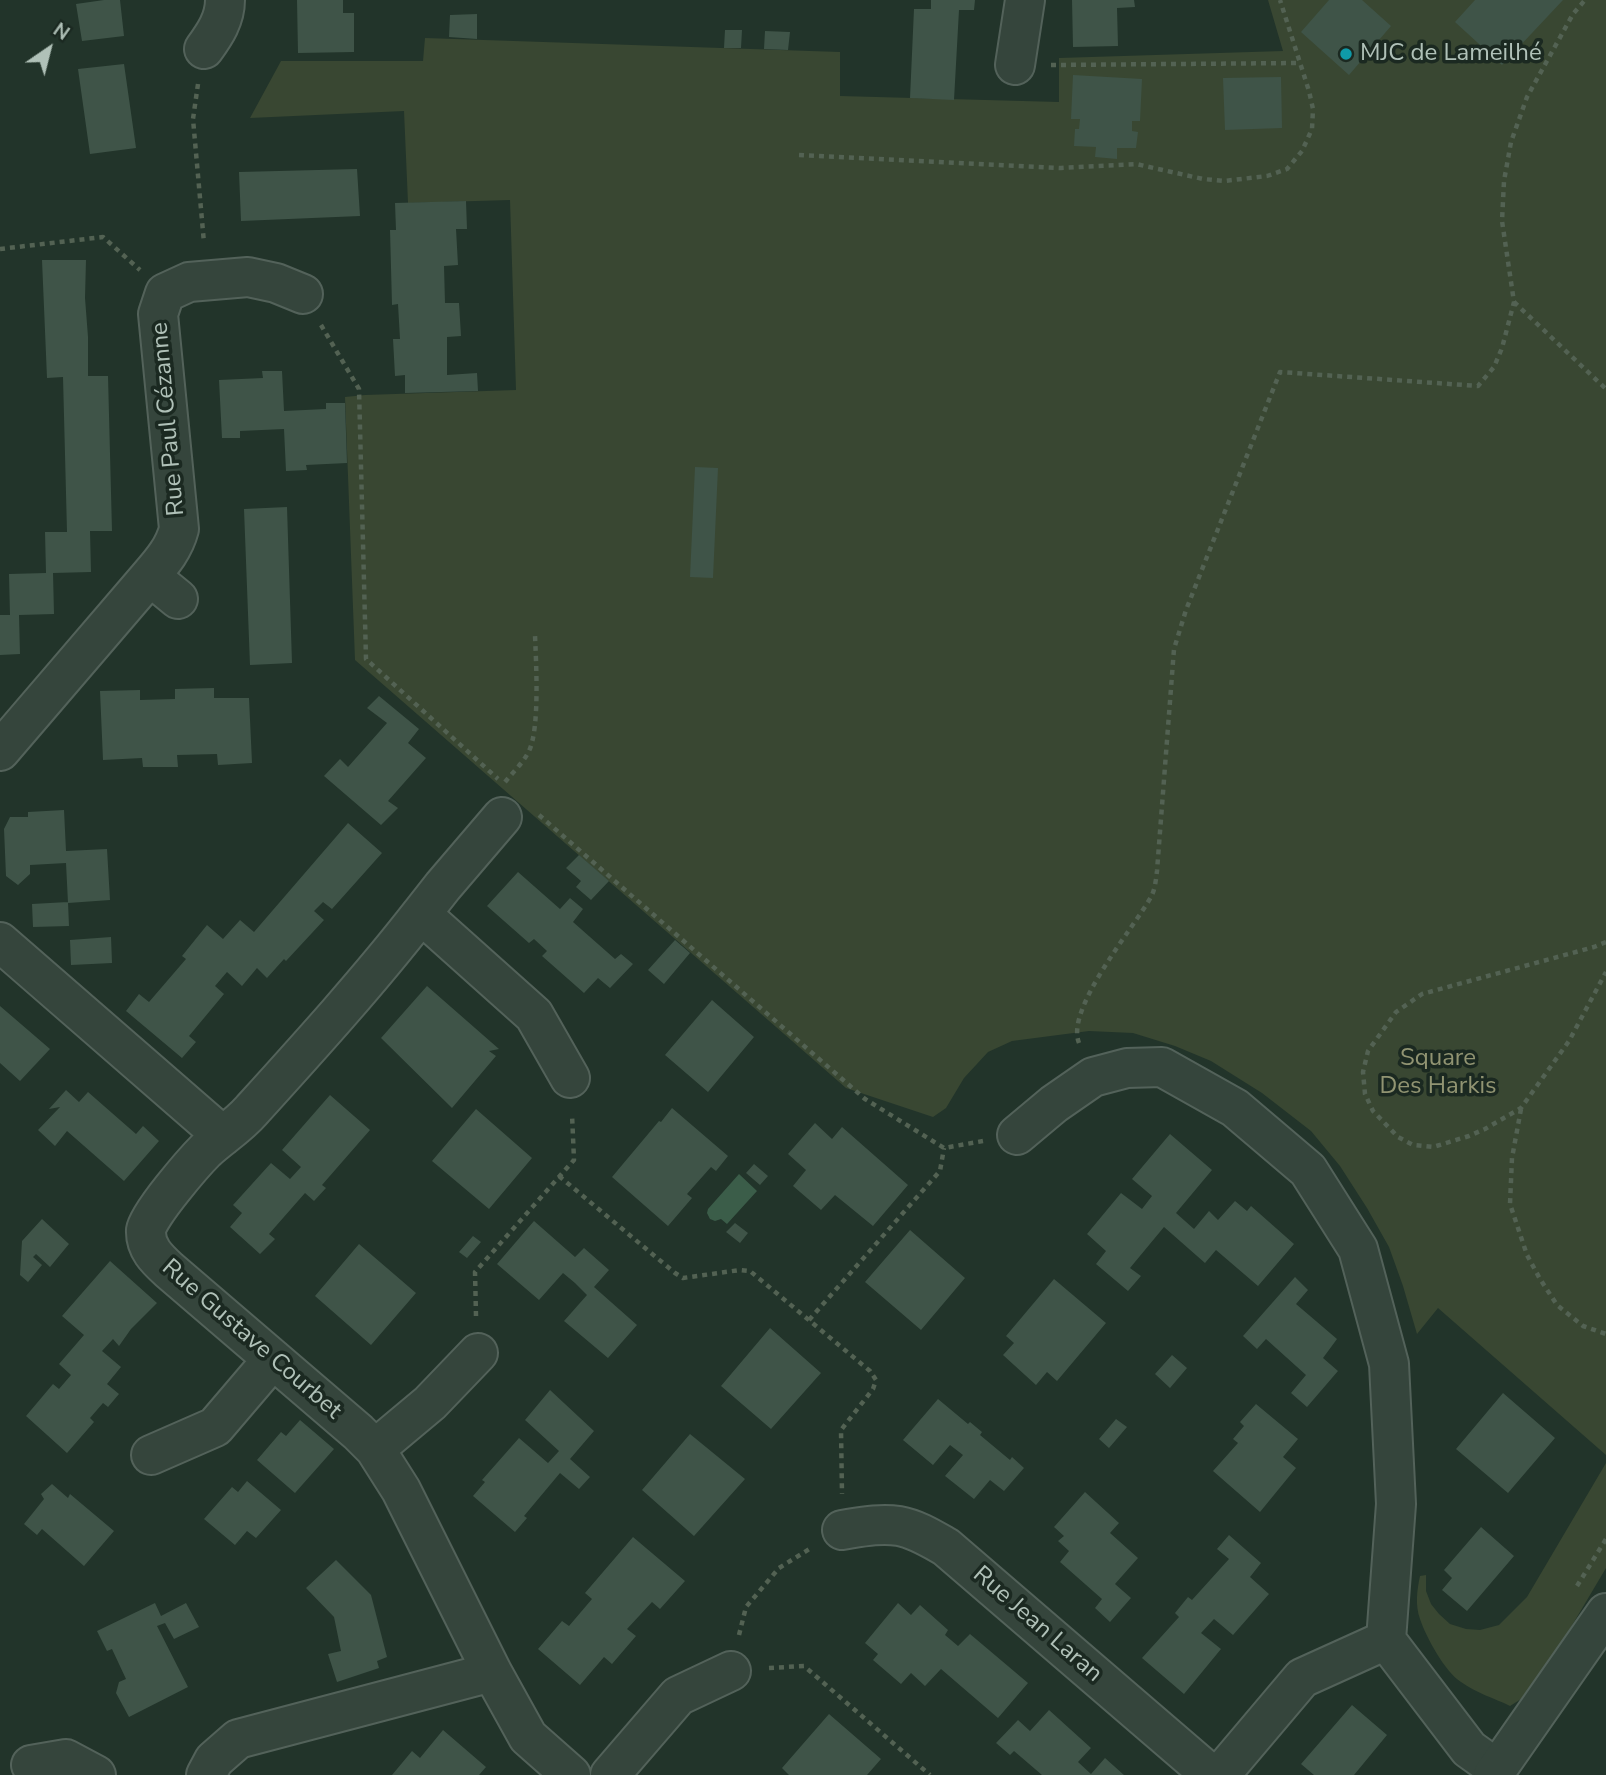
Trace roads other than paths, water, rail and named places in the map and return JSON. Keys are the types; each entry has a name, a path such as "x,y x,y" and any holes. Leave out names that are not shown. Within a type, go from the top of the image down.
{"street":[{"path":"204,49 216,32 225,11 225,0"},
{"path":"1016,65 1025,0"},
{"name":"Rue Paul Cézanne","path":"0,751 164,587 169,553 179,529 158,314 165,293 189,282 248,277 276,283 303,294"},
{"name":"Rue Gustave Courbet","path":"511,800 397,944 248,1115 205,1151 153,1214 146,1229 147,1244 155,1257 375,1449 401,1490 492,1672 528,1737 571,1775"},
{"path":"421,914 534,1015 570,1078"},
{"path":"0,942 223,1136"},
{"path":"1017,1135 1054,1104 1093,1077 1127,1068 1162,1066 1235,1108 1308,1170 1358,1249 1389,1364 1396,1504 1386,1640 1469,1749 1495,1772 1606,1613"},
{"path":"375,1449 430,1403 478,1353"},
{"path":"151,1455 215,1427 273,1359"},
{"name":"Rue Jean Laran","path":"842,1530 874,1525 900,1526 946,1547 1211,1775"},
{"path":"1220,1775 1301,1678 1386,1640"},
{"path":"610,1775 678,1696 731,1671"},
{"path":"205,1775 214,1760 238,1739 492,1672"},
{"path":"31,1765 66,1759 96,1775"}],"place":[{"name":"MJC de Lameilhé","path":"1346,54"}],"park label":[{"name":"Square Des Harkis","path":"1438,1073"}]}
